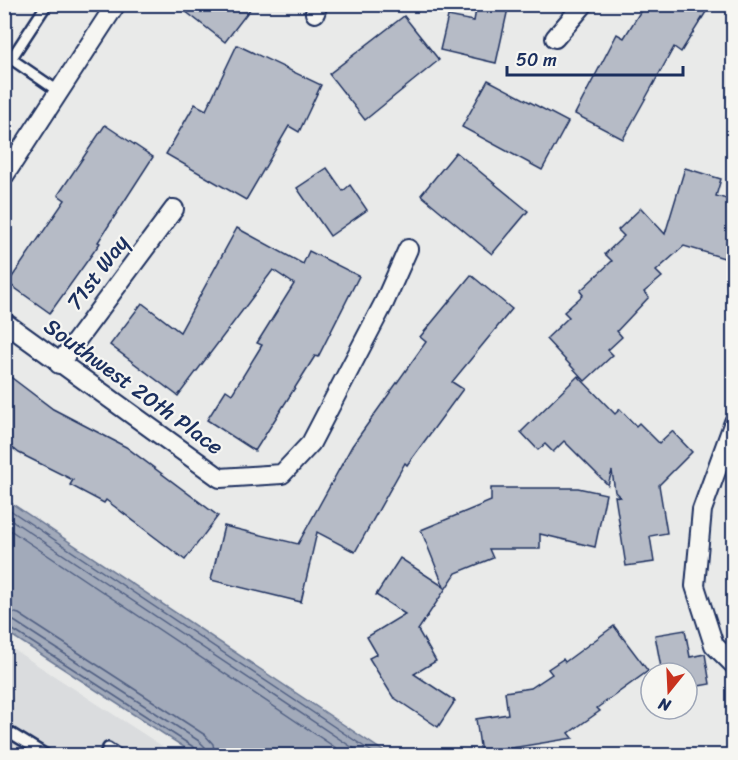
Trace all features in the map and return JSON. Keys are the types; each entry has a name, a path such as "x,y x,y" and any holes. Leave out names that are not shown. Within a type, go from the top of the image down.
{"street":[{"path":"4,176 116,4"},
{"path":"555,38 584,4"},
{"name":"71st Way","path":"59,364 174,209"},
{"name":"Southwest 20th Place","path":"4,322 59,364 220,478 282,474 311,444 384,303 408,249"},
{"path":"734,422 702,510 695,586 714,645 734,665"}],"lane":[{"path":"47,4 8,57 58,91"},
{"path":"4,729 48,756"},
{"path":"104,756 108,748 120,756"}],"shaded area":[{"path":"5,644 176,755 5,755"}],"water":[{"path":"4,499 389,755 196,755 5,631"}],"building":[{"path":"176,4 254,4 225,42"},
{"path":"477,4 509,4 496,63 440,50 448,16 474,21"},
{"path":"645,4 711,4 681,52 674,47 623,139 575,114 617,34 624,38"},
{"path":"404,16 439,60 365,120 329,74"},
{"path":"237,45 321,85 299,132 289,126 246,200 166,154 195,104 206,110"},
{"path":"488,80 568,122 542,170 462,127"},
{"path":"105,125 153,157 98,242 100,243 50,313 8,283 65,200 58,195"},
{"path":"456,152 528,211 492,254 421,195"},
{"path":"327,168 343,191 350,185 367,210 330,236 297,188"},
{"path":"685,168 721,179 716,196 734,201 734,261 684,246 656,271 662,277 644,292 649,297 617,331 622,337 608,350 613,355 585,381 546,339 569,317 564,312 583,295 580,291 612,261 605,254 624,236 618,230 641,208 665,234"},
{"path":"237,228 303,264 309,251 359,276 318,357 315,356 255,451 207,420 226,390 232,394 262,345 257,343 294,284 273,270 178,396 110,345 142,303 180,332"},
{"path":"471,275 512,309 452,382 463,389 407,465 405,463 355,552 317,532 301,602 211,580 224,526 298,544 352,446 426,342 420,337"},
{"path":"4,372 53,409 126,447 218,516 185,560 106,500 104,503 70,485 73,480 19,453 4,441"},
{"path":"578,376 615,414 620,409 636,426 639,423 659,443 672,431 692,452 659,485 667,533 650,536 654,562 626,566 615,496 620,497 615,492 612,471 608,485 564,441 553,452 545,444 538,450 521,432"},
{"path":"491,488 578,488 606,494 595,547 540,534 540,549 489,549 493,558 456,573 418,630 436,661 414,674 455,701 438,727 393,697 369,658 377,654 367,637 405,614 376,595 400,558 444,587 421,530 491,501"},
{"path":"614,626 640,661 639,678 597,708 600,711 569,733 573,738 481,753 476,719 508,714 505,692 531,688 552,674 548,669 563,659 565,662"},
{"path":"685,630 690,657 705,654 710,684 699,686 699,661 660,661 655,635"}]}
